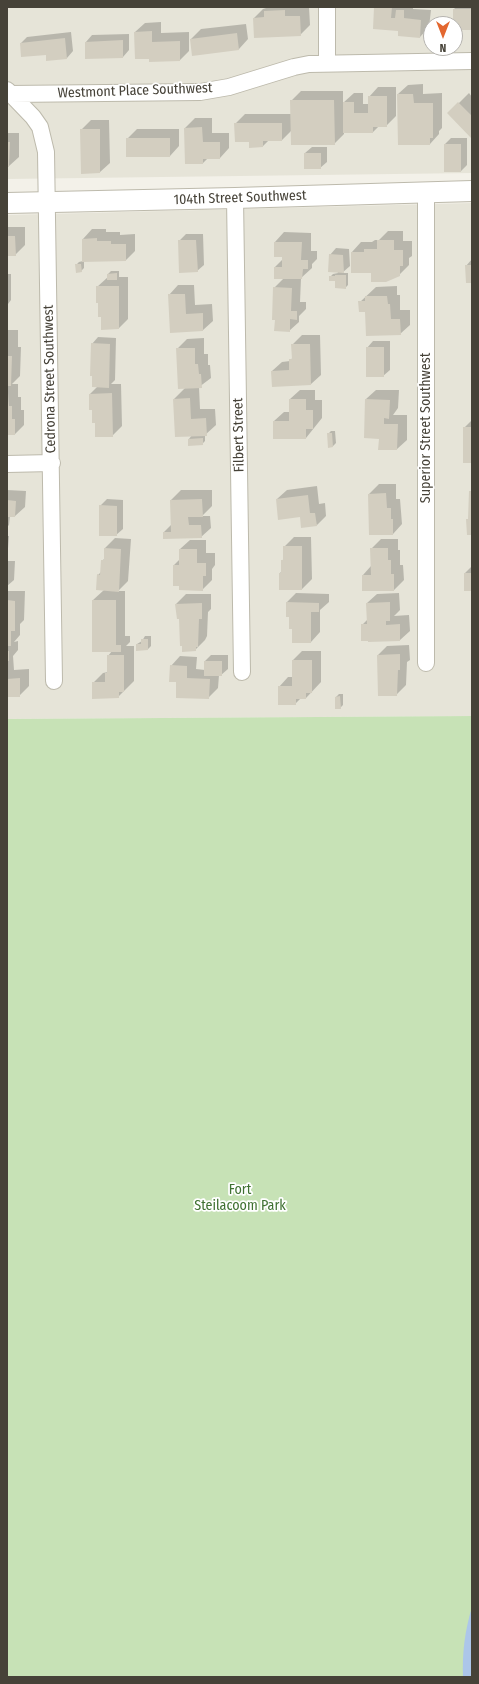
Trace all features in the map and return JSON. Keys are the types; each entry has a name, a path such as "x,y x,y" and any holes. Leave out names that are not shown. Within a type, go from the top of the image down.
{"street":[{"path":"327,7 327,63"},
{"name":"Westmont Place Southwest","path":"8,92 200,92 229,87 294,67 327,63 472,61"},
{"name":"Cedrona Street Southwest","path":"8,92 33,117 40,127 46,152 52,463 54,681"},
{"name":"104th Street Southwest","path":"7,203 472,191"},
{"name":"Superior Street Southwest","path":"426,192 426,663"},
{"name":"Filbert Street","path":"235,198 242,672"},
{"path":"7,464 52,463"}],"shaded area":[{"path":"7,7 472,7 472,173 7,179"},
{"path":"472,203 472,716 7,719 7,215"}],"green space":[{"name":"Fort Steilacoom Park","path":"472,716 472,1677 7,1677 7,719"}],"water":[{"path":"472,1607 472,1677 463,1677 464,1641"}],"building":[{"path":"374,7 392,7 391,18 395,18 396,10 404,10 404,18 421,20 420,38 398,36 398,31 373,29"},
{"path":"453,9 472,9 472,30 463,30 463,16 453,16"},
{"path":"285,10 285,16 300,16 301,36 254,38 253,18 264,17 264,11"},
{"path":"152,31 152,42 180,41 180,61 149,62 149,59 135,59 134,32"},
{"path":"237,33 239,50 192,56 190,39"},
{"path":"65,38 67,59 46,61 46,55 21,57 20,43"},
{"path":"123,40 123,58 85,59 85,42"},
{"path":"397,94 413,94 414,103 433,103 433,138 430,138 430,145 398,145"},
{"path":"368,96 387,96 387,127 373,127 373,133 343,133 343,102 354,102 354,113 368,113"},
{"path":"290,100 334,100 335,145 291,145"},
{"path":"458,102 471,115 472,113 472,139 447,113"},
{"path":"234,123 282,123 282,141 263,141 263,147 249,148 249,142 235,142"},
{"path":"202,127 203,142 220,142 220,159 203,159 203,164 185,164 184,128"},
{"path":"80,129 100,129 100,173 81,174"},
{"path":"126,138 170,138 170,157 126,157"},
{"path":"7,142 10,142 9,167 7,167"},
{"path":"444,144 461,144 461,172 444,172"},
{"path":"304,153 321,153 321,169 304,169"},
{"path":"7,236 15,236 16,256 7,256"},
{"path":"97,238 97,241 111,241 111,244 126,244 126,261 82,262 82,239"},
{"path":"178,240 196,240 198,272 179,273"},
{"path":"377,240 394,240 394,250 403,250 403,266 400,266 400,276 386,282 371,282 371,273 351,273 351,252 364,252 364,249 377,249"},
{"path":"274,242 302,242 301,260 308,260 308,269 303,269 302,279 274,279 274,267 282,267 282,257 274,257"},
{"path":"329,254 343,255 344,273 328,272"},
{"path":"75,264 81,264 82,272 76,273"},
{"path":"465,265 472,265 472,283 466,283"},
{"path":"117,273 117,280 107,280 107,274"},
{"path":"346,275 346,289 335,288 335,281 329,281 329,276"},
{"path":"96,286 119,286 119,329 101,330 101,317 98,317 98,303 96,303"},
{"path":"273,287 292,288 291,311 297,311 297,320 290,319 290,332 274,331 275,320 272,320"},
{"path":"168,294 185,294 186,314 203,313 203,331 170,333"},
{"path":"365,296 387,296 388,304 390,304 391,319 400,319 401,335 366,336 365,312 359,312 358,301 365,301"},
{"path":"91,343 110,344 109,388 92,387 92,376 90,376"},
{"path":"291,344 310,344 311,385 272,387 271,371 289,370 289,359 292,359"},
{"path":"366,347 384,347 384,377 366,377"},
{"path":"176,348 195,348 195,364 198,364 199,374 201,374 202,388 178,389"},
{"path":"7,356 12,356 11,386 7,386"},
{"path":"7,393 9,406 12,406 12,419 15,419 15,435 7,435"},
{"path":"112,393 113,437 95,437 95,423 92,423 92,410 89,410 89,394"},
{"path":"190,398 191,419 206,418 207,436 175,437 173,399"},
{"path":"289,399 306,399 306,410 313,410 313,429 306,429 306,439 273,439 273,421 289,421"},
{"path":"365,399 390,400 389,419 384,418 384,424 398,424 397,450 378,450 379,439 364,438"},
{"path":"463,427 472,427 472,463 463,463"},
{"path":"327,433 332,433 333,447 328,448"},
{"path":"203,438 203,445 188,446 188,439"},
{"path":"469,491 472,491 472,535 467,535 466,519 468,519"},
{"path":"386,493 387,508 391,508 391,519 393,519 393,535 369,535 368,494"},
{"path":"308,495 310,513 315,513 317,526 301,528 300,517 278,520 276,499"},
{"path":"202,499 203,517 188,517 189,525 201,525 202,538 163,539 163,532 171,532 170,500"},
{"path":"7,500 16,501 15,517 7,517"},
{"path":"99,505 117,506 117,536 99,536"},
{"path":"283,546 302,546 302,590 279,590 279,573 281,573 281,560 283,560"},
{"path":"104,548 121,549 119,592 96,590 97,574 100,575 101,560 104,560"},
{"path":"370,548 388,548 388,560 391,560 391,574 394,574 394,591 362,591 362,575 371,575"},
{"path":"179,549 197,549 197,563 206,563 206,576 203,576 203,591 179,590 179,586 173,586 173,565 179,565"},
{"path":"464,573 472,573 472,591 464,591"},
{"path":"7,600 15,601 15,631 11,631 11,646 7,646"},
{"path":"92,600 116,600 116,645 121,645 121,652 92,652"},
{"path":"286,602 319,603 319,612 311,612 311,643 292,643 292,629 289,629 289,617 286,617"},
{"path":"390,602 390,621 386,621 386,625 400,624 400,641 361,641 361,624 367,624 366,603"},
{"path":"202,603 202,619 199,619 198,647 196,647 196,651 182,652 182,646 180,646 179,619 177,619 175,604"},
{"path":"141,639 148,639 148,650 136,651 136,644 141,644"},
{"path":"7,651 9,651 9,661 7,661"},
{"path":"400,654 397,696 378,696 377,655"},
{"path":"107,655 124,655 124,692 119,692 119,698 92,699 92,682 105,682 105,673 107,673"},
{"path":"292,660 312,660 312,693 306,693 306,699 296,699 296,705 278,705 278,686 292,686"},
{"path":"204,661 222,661 222,676 204,676"},
{"path":"170,665 187,666 187,678 210,679 209,699 176,698 176,682 169,682"},
{"path":"20,678 20,697 7,697 7,679"},
{"path":"340,696 341,709 335,709 335,697"}]}
